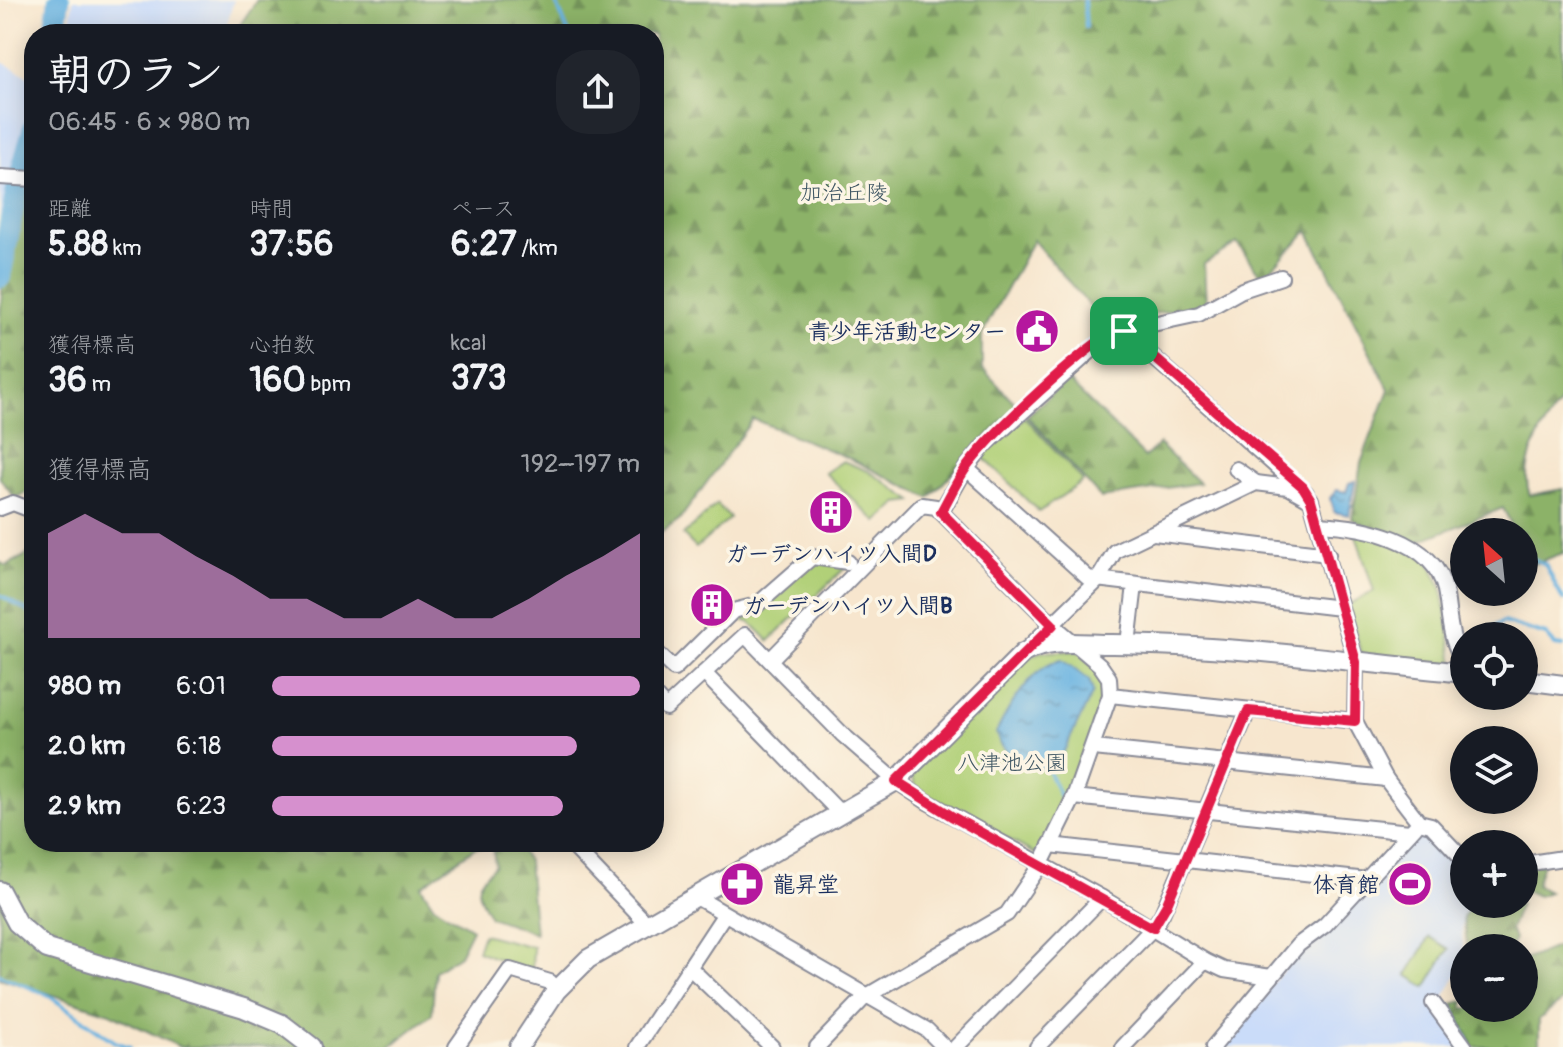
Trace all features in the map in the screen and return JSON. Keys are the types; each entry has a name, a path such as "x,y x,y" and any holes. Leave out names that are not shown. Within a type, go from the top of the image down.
{"street":[{"path":"0,177 24,178"},
{"path":"941,512 966,468 983,447 1111,333 1199,314 1242,290 1281,277"},
{"path":"1124,331 1290,474 1311,500 1356,662 1355,721 1415,827"},
{"path":"966,468 1088,578 1340,608"},
{"path":"1236,469 1256,483 1288,487 1311,500"},
{"path":"519,1047 556,991 588,959 896,781 1097,581 1115,551 1256,483"},
{"path":"0,508 13,503 24,507"},
{"path":"770,660 922,505 936,507 1053,625 1108,675 1110,695 1094,748 1074,797 1041,864 1007,914 865,997 817,1047"},
{"path":"1318,524 1358,526 1428,556 1445,586 1450,622"},
{"path":"1153,533 1328,554"},
{"path":"664,660 674,669 733,611 757,605 812,557 848,562"},
{"path":"1128,644 1135,585"},
{"path":"664,707 745,635 843,735 896,781 953,817 1102,898 1205,961 1224,970 1271,977"},
{"path":"1023,653 1047,643 1128,644 1450,672"},
{"path":"704,673 841,814"},
{"path":"1538,682 1563,685"},
{"path":"1110,695 1355,721"},
{"path":"1037,1047 1153,928 1248,711"},
{"path":"1094,748 1386,779"},
{"path":"1074,797 1205,812 1415,827 1431,825 1450,845"},
{"path":"1213,1047 1298,945 1325,925 1415,827"},
{"path":"1050,845 1367,880"},
{"path":"579,852 648,925"},
{"path":"1538,862 1563,858"},
{"path":"0,891 17,923 47,949 253,1011 282,1024 312,1047"},
{"path":"698,898 927,1030 944,1047"},
{"path":"956,1047 1102,898"},
{"path":"637,1047 724,915"},
{"path":"1123,1047 1205,961"},
{"path":"690,968 772,1047"},
{"path":"456,1047 510,970 550,982 556,991"},
{"path":"1433,1003 1465,1047"}],"shaded area":[{"path":"73,0 234,0 227,24 69,24"},
{"path":"0,61 24,74 24,182 13,182 0,245"},
{"path":"1422,830 1450,855 1450,918 1466,918 1463,934 1450,934 1450,987 1443,999 1450,1004 1450,1022 1463,1022 1474,1047 1218,1047 1299,952 1325,931"}],"green space":[{"name":"加治丘陵","path":"257,0 1563,0 1563,399 1535,444 1527,470 1527,483 1530,495 1563,489 1563,553 1538,562 1538,518 1508,518 1503,508 1478,518 1450,518 1450,529 1407,546 1352,519 1361,463 1389,389 1308,231 1262,278 1237,243 1204,264 1206,304 1104,323 1033,240 982,334 982,368 1017,405 929,498 851,459 753,419 680,519 664,531 664,24 241,24"},
{"path":"24,191 24,494 15,498 0,478 0,319 9,192"},
{"path":"1067,380 1145,457 1159,444 1199,483 1101,498 1027,416"},
{"path":"1025,417 1083,481 1039,512 982,456"},
{"path":"843,461 870,472 913,501 898,503 877,522 825,473"},
{"path":"717,504 730,518 696,548 683,535"},
{"path":"1354,529 1427,558 1442,588 1450,639 1450,664 1362,657 1348,605 1374,591"},
{"path":"24,556 24,852 469,852 421,886 434,906 472,929 459,955 435,971 432,1014 390,1047 180,1047 110,1013 0,978 0,562 6,566"},
{"path":"812,557 849,564 769,641 751,623 735,618"},
{"name":"八津池公園","path":"1077,651 1101,675 1105,688 1082,770 1041,851 1035,854 916,788 911,772 1026,659 1040,652"},
{"path":"493,852 522,852 528,862 535,933 490,917 478,889 482,879 495,865"},
{"path":"1538,886 1549,892 1538,896"},
{"path":"1463,918 1514,918 1510,929 1512,934 1466,934"},
{"path":"483,934 533,947 532,972 477,951"},
{"path":"1430,937 1449,949 1426,987 1407,975"},
{"path":"1563,944 1563,1001 1539,1019 1539,1047 1470,1047 1472,1043 1462,1022 1538,1022 1538,954"}],"water":[{"path":"1355,481 1349,515 1334,512 1330,498 1337,490 1346,492 1349,483"},
{"path":"1062,660 1089,680 1093,692 1056,767 1029,766 1005,749 996,733 1015,700 1032,679 1041,670"}],"waterway":[{"path":"55,24 59,0"},
{"path":"555,0 565,24"},
{"path":"1084,0 1086,27"},
{"path":"0,277 24,163"},
{"path":"1538,561 1545,564 1563,600"},
{"path":"0,595 24,609"},
{"path":"1538,633 1546,635 1555,645 1563,646"},
{"path":"1048,770 1060,797"},
{"path":"0,975 48,995 115,1042 130,1047"}],"place":[{"name":"青少年活動センター","path":"1037,331"},
{"name":"ガーデンハイツ入間D","path":"831,512"},
{"name":"ガーデンハイツ入間B","path":"712,605"},
{"name":"龍昇堂","path":"742,884"},
{"name":"体育館","path":"1410,884"}],"route":[{"path":"1124,331 1303,487 1311,500 1329,559 1356,662 1355,721 1248,711 1166,906 1153,928 953,817 896,781 1053,625 941,512 966,468 983,447 1079,359 1111,333 1124,331"}]}
